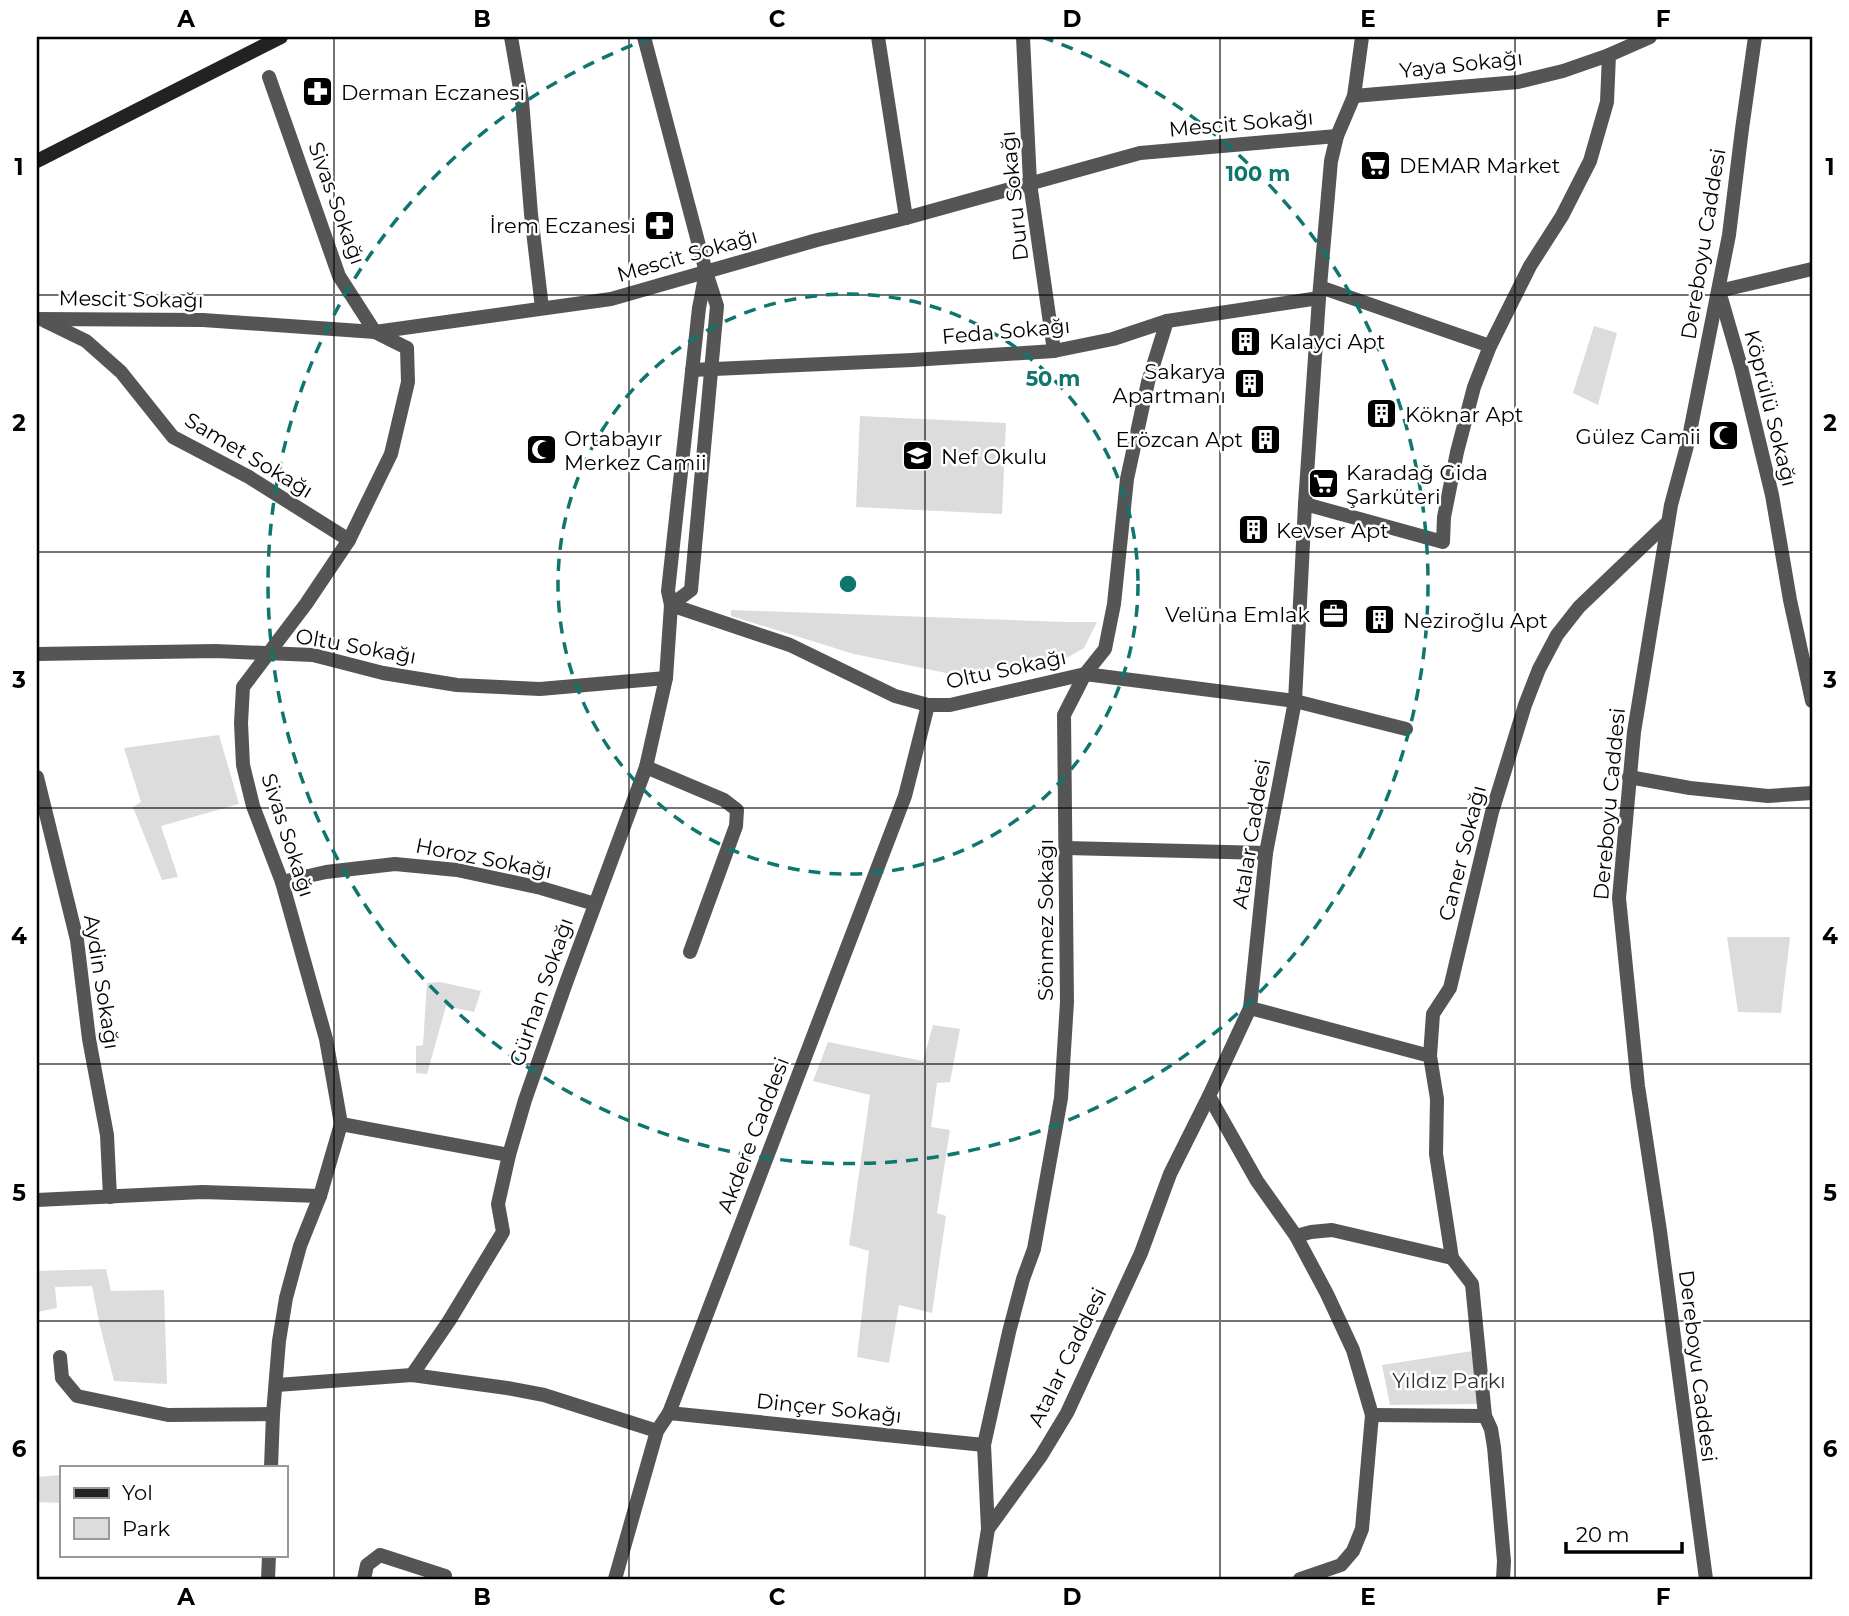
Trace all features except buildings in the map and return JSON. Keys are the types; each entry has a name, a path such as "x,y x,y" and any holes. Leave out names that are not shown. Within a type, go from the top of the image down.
{"main road":[{"path":"37,162 281,37"}],"street":[{"path":"511,37 522,100 542,308"},
{"name":"Gürhan Sokağı","path":"644,37 706,272 718,306 691,590 671,605"},
{"path":"878,37 906,218"},
{"name":"Duru Sokağı","path":"1023,37 1030,183 1054,351"},
{"name":"Atalar Caddesi","path":"980,1579 988,1529 1041,1456 1067,1413 1141,1253 1170,1174 1250,1008 1266,853 1294,701 1305,504 1331,161 1337,136 1354,96 1362,37"},
{"name":"Yaya Sokağı","path":"1354,96 1518,82 1563,71 1650,37"},
{"name":"Dereboyu Caddesi","path":"1706,1579 1638,1086 1619,898 1634,732 1671,505 1688,442 1729,235 1755,37"},
{"path":"1305,504 1443,542 1444,517 1457,452 1474,387 1490,346 1530,266 1562,216 1590,161 1607,102 1609,55"},
{"name":"Sivas Sokağı","path":"269,77 339,276 375,332 407,348 408,382 391,454 349,540 306,604 243,687 243,765 253,806 282,882 326,1039 341,1124 320,1196 300,1246 286,1298 279,1341 271,1466"},
{"name":"Mescit Sokağı","path":"39,319 203,320 375,332 611,299 1140,153 1337,136"},
{"path":"1719,291 1812,269"},
{"name":"Gürhan Sokağı","path":"412,1375 449,1321 503,1232 498,1204 509,1155 565,983 646,766 666,678 671,605 668,591 699,308 706,272"},
{"name":"Köprülü Sokağı","path":"1719,291 1772,495 1790,600 1812,701"},
{"path":"1320,292 1490,346"},
{"name":"Feda Sokağı","path":"692,370 1054,351 1113,340 1167,321 1320,292"},
{"name":"Samet Sokağı","path":"39,319 86,341 121,372 173,437 249,477 349,540"},
{"name":"Sönmez Sokağı","path":"988,1529 985,1445 1009,1332 1034,1249 1061,1098 1067,1002 1064,715 1085,674 1105,649 1114,604 1127,479 1148,382 1167,321"},
{"name":"Caner Sokağı","path":"1452,1258 1436,1154 1437,1099 1430,1056 1433,1014 1450,988 1492,813 1525,705 1539,669 1557,635 1578,607 1668,522"},
{"name":"Oltu Sokağı","path":"671,605 789,645 895,696 928,705 950,705 1085,674 1294,701 1406,729"},
{"name":"Oltu Sokağı","path":"37,654 215,651 313,655 383,673 457,685 540,690 666,678"},
{"name":"Akdere Caddesi","path":"615,1579 657,1431 669,1413 905,796 928,705"},
{"path":"646,766 724,800 737,810 736,826 690,952"},
{"name":"Aydin Sokağı","path":"37,776 77,940 89,1039 107,1135 110,1197"},
{"path":"1629,777 1690,788 1768,796 1812,793"},
{"path":"1066,848 1266,853"},
{"name":"Horoz Sokağı","path":"282,882 326,872 395,863 457,870 541,888 595,904"},
{"path":"1250,1008 1430,1056"},
{"path":"1209,1096 1257,1181 1296,1236 1327,1294 1353,1350 1373,1415 1362,1529 1353,1551 1341,1565 1300,1579"},
{"path":"341,1124 509,1155"},
{"path":"37,1200 202,1192 320,1196"},
{"path":"1296,1236 1332,1230 1452,1258 1472,1284 1485,1416 1491,1429 1494,1447 1504,1561 1503,1579"},
{"path":"60,1357 62,1378 77,1395 168,1415 273,1414"},
{"path":"277,1385 412,1375 544,1395 657,1431"},
{"name":"Dinçer Sokağı","path":"669,1413 985,1445"},
{"path":"1373,1415 1485,1416"},
{"path":"268,1579 269,1556"},
{"path":"364,1579 367,1565 380,1556 444,1576 445,1579"}],"green space":[{"path":"1594,326 1617,333 1598,405 1573,393"},
{"path":"860,416 1006,423 1002,514 856,507"},
{"path":"731,610 1097,622 1084,648 1063,660 951,674 854,654 731,616"},
{"path":"219,735 239,804 161,826 178,877 162,880 133,807 141,802 124,748"},
{"path":"1727,937 1790,937 1781,1013 1738,1012"},
{"path":"440,982 481,991 474,1012 446,1006 427,1074 416,1073 416,1046 423,1045 427,983"},
{"path":"933,1025 960,1029 950,1082 937,1083 931,1127 950,1130 937,1213 946,1216 932,1313 899,1305 889,1363 857,1357 869,1251 849,1245 870,1095 813,1081 828,1042 923,1061"},
{"path":"106,1269 111,1291 164,1290 167,1384 114,1381 92,1286 55,1287 57,1308 37,1312 37,1271"},
{"name":"Yıldız Parkı","path":"1472,1351 1478,1404 1390,1405 1382,1365"},
{"path":"60,1475 60,1503 37,1502 37,1477"}],"place":[{"name":"Derman Eczanesi","path":"318,92"},
{"name":"DEMAR Market","path":"1376,165"},
{"name":"İrem Eczanesi","path":"659,225"},
{"name":"Kalayci Apt","path":"1246,341"},
{"name":"Sakarya Apartmanı","path":"1249,383"},
{"name":"Köknar Apt","path":"1382,414"},
{"name":"Gülez Camii","path":"1724,436"},
{"name":"Erözcan Apt","path":"1266,439"},
{"name":"Ortabayır Merkez Camii","path":"541,450"},
{"name":"Nef Okulu","path":"918,456"},
{"name":"Karadağ Gida Şarküteri","path":"1323,484"},
{"name":"Kevser Apt","path":"1253,530"},
{"name":"Velüna Emlak","path":"1333,614"},
{"name":"Neziroğlu Apt","path":"1380,620"}]}
